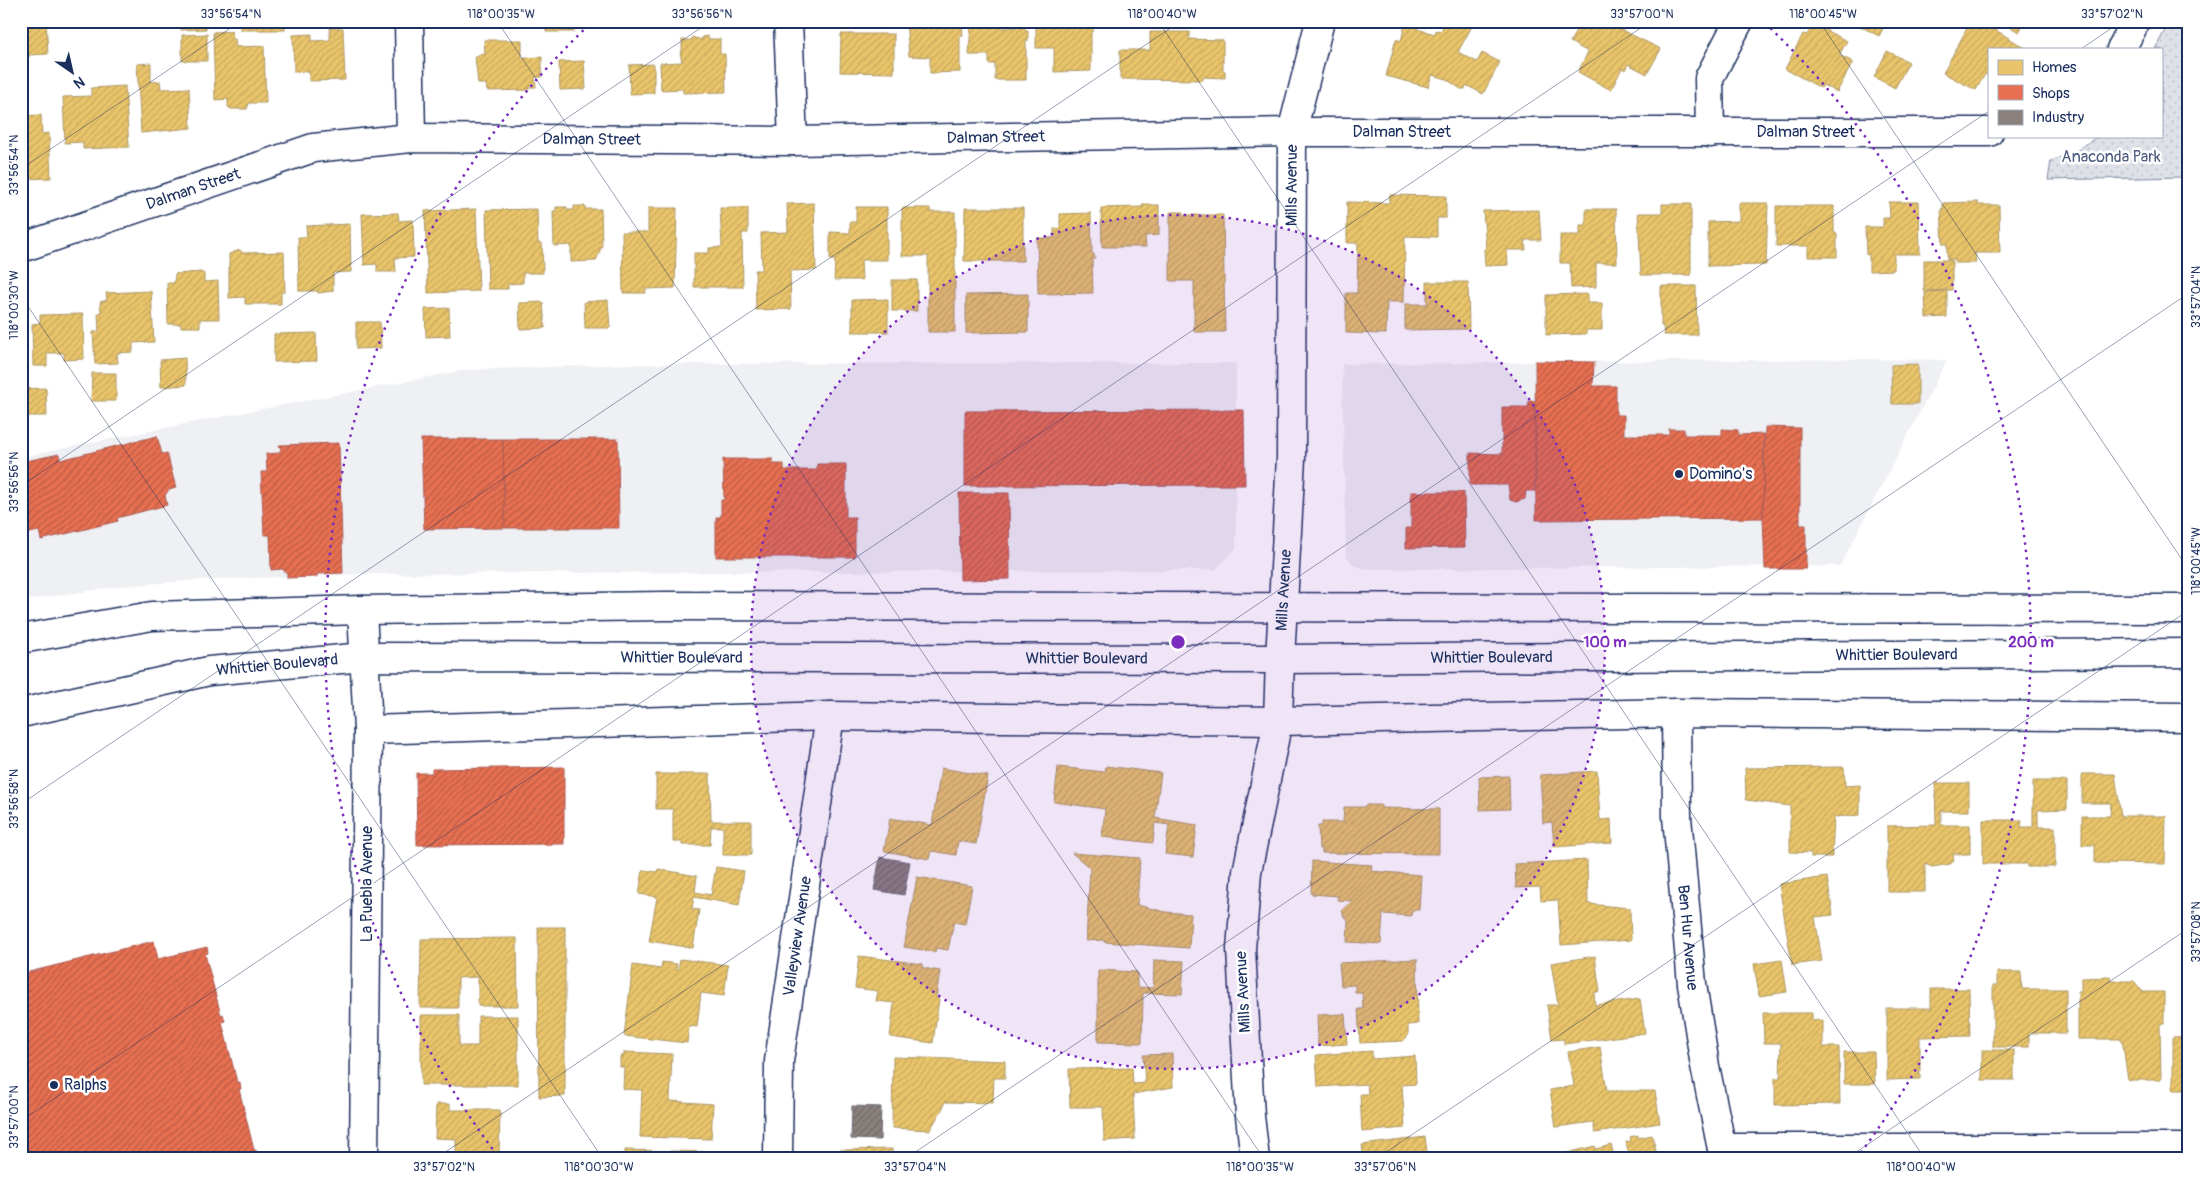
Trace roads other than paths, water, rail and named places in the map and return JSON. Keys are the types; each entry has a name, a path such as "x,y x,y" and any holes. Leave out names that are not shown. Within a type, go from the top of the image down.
{"street":[{"path":"409,21 411,138"},
{"path":"788,21 793,141"},
{"name":"Mills Avenue","path":"1255,1159 1250,1116 1241,949 1247,872 1278,721 1282,606 1291,458 1292,132 1320,21"},
{"path":"1710,133 1709,78 1739,21"},
{"path":"2122,48 2136,21"},
{"name":"Dalman Street","path":"21,248 313,148 411,138 793,141 1292,132 1988,132"},
{"path":"21,639 152,616 362,610 735,605 2189,609"},
{"name":"La Puebla Avenue","path":"362,610 368,730 364,1159"},
{"name":"Whittier Boulevard","path":"21,713 209,671 364,658 1280,659 2189,653"},
{"path":"368,730 830,716 1278,721 1676,713 2189,716"},
{"name":"Ben Hur Avenue","path":"1676,713 1677,817 1692,984 1705,1066 1723,1153"},
{"name":"Valleyview Avenue","path":"778,1159 779,1062 830,716"},
{"path":"1723,1153 2189,1148"}],"place":[{"name":"Domino's","path":"1679,474"},
{"name":"Ralphs","path":"54,1085"}],"park label":[{"name":"Anaconda Park","path":"2111,157"}]}
